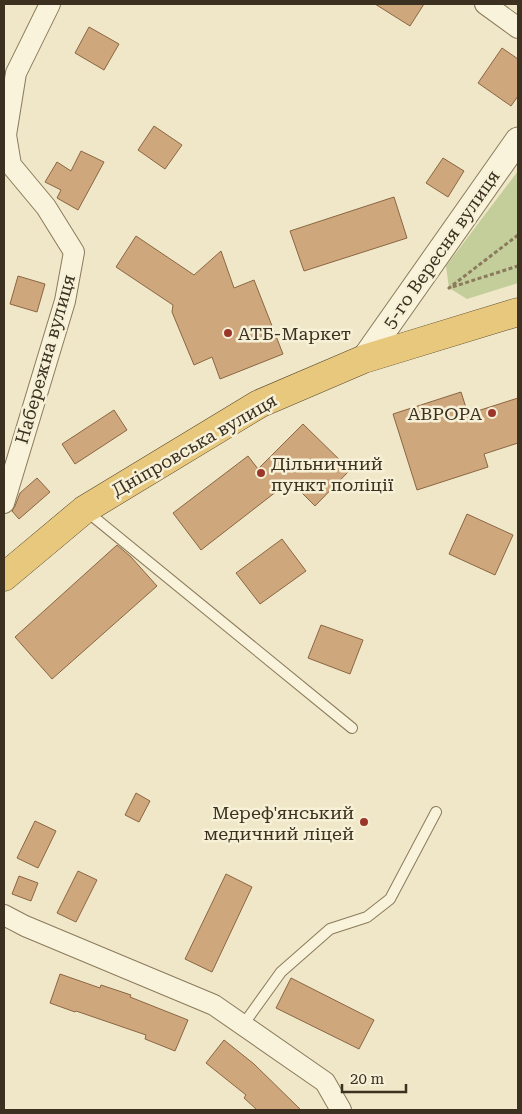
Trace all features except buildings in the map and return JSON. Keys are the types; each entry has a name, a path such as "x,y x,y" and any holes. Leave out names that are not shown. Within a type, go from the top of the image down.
{"highway":[{"name":"Дніпровська вулиця","path":"4,577 84,510 259,404 364,359 518,312"}],"street":[{"name":"Набережна вулиця","path":"4,503 65,301 74,252 46,207 11,165 6,135 16,73 50,4"},
{"path":"486,4 518,28"},
{"name":"5-го Вересня вулиця","path":"364,359 518,140"},
{"path":"4,915 25,926 214,1005 326,1082 341,1110"}],"lane":[{"path":"84,510 352,728"},
{"path":"243,1025 281,972 330,929 367,917 390,899 436,812"}],"path":[{"path":"518,235 449,288 518,266"}],"green space":[{"path":"518,171 518,283 467,299 449,288 446,266"}],"place":[{"name":"АТБ-Маркет","path":"228,333"},
{"name":"АВРОРА","path":"492,413"},
{"name":"Дільничний пункт поліції","path":"261,473"},
{"name":"Мереф'янський медичний ліцей","path":"364,822"}]}
